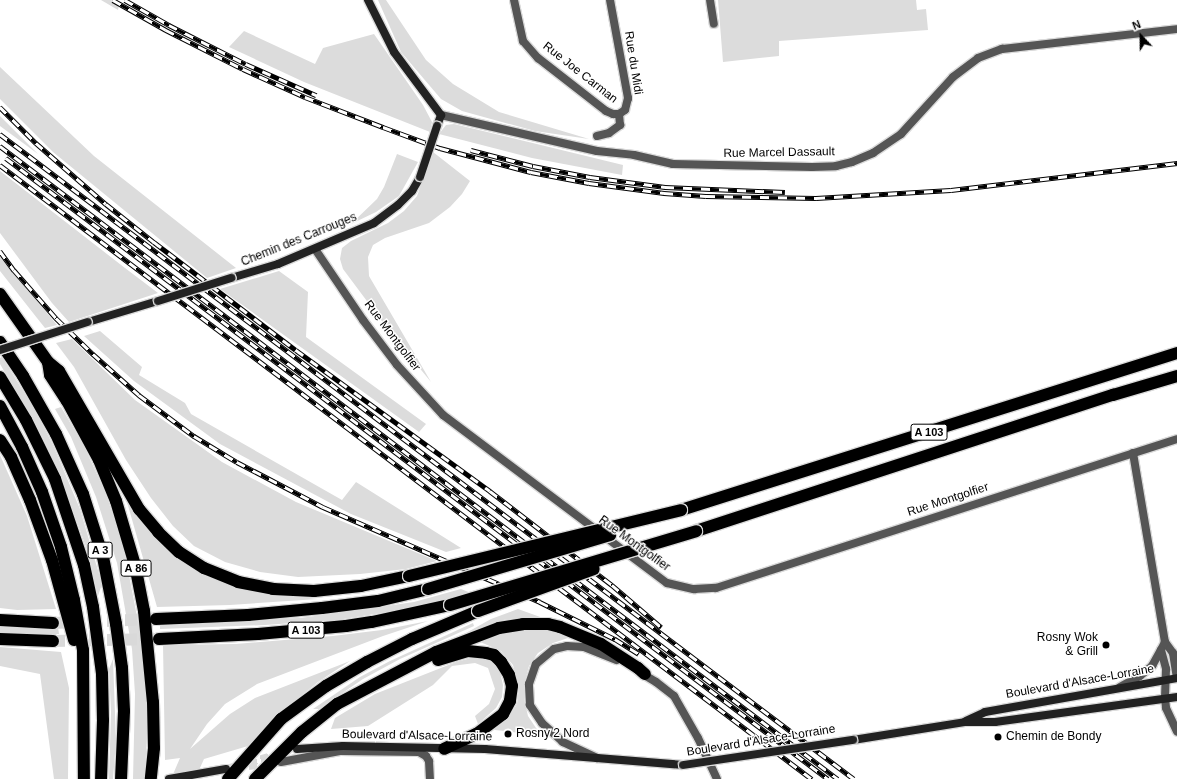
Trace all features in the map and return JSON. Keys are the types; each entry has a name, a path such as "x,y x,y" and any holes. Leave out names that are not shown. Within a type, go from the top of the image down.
{"highway":[{"name":"A 86","path":"0,294 48,362 50,375 67,401 99,460 116,501 133,558 144,611 151,678 154,733 151,779"},
{"name":"A 3","path":"0,342 27,382 56,434 82,494 103,557 116,624 122,668 124,711 121,779"},
{"name":"A 103","path":"156,619 248,615 336,607 378,601 428,589 626,530 681,510 1177,353"},
{"path":"48,362 59,371 139,509 158,532 179,552 204,568 238,582 273,589 314,591 361,586 409,576 681,510"},
{"name":"A 103","path":"159,639 258,634 346,626 372,622 450,604 696,531 1105,397 1177,376"},
{"name":"A 3","path":"0,377 26,420 55,479 84,565 93,607 102,674 103,720 101,779"},
{"path":"0,406 22,447 42,492 62,547 74,600 83,650 84,779"},
{"path":"0,440 10,457 30,500 64,600 78,657 82,660"},
{"path":"227,774 281,719 326,686 412,638 478,611 696,531"},
{"path":"0,620 53,623"},
{"path":"255,779 283,750 318,718 337,704 378,681 470,638 499,628 523,624 548,624 576,633 602,644 645,674"},
{"path":"0,639 53,641"},
{"path":"378,681 408,673 452,655 468,651 486,652 494,655 501,662 509,675 512,686 509,705 503,714 482,731 444,749"}],"main road":[{"path":"368,0 394,52 441,115"},
{"name":"Chemin des Carrouges","path":"0,350 278,264 374,223 398,205 412,191 420,177 441,115"},
{"name":"Boulevard d'Alsace-Lorraine","path":"965,722 985,712 1177,677"},
{"name":"Boulevard d'Alsace-Lorraine","path":"297,749 343,746 485,749 683,765 965,722 995,722 1177,696"},
{"path":"169,779 227,774"}],"street":[{"name":"Rue Joe Carman","path":"514,0 523,41 533,52 606,110 613,114 619,114"},
{"name":"Rue du Midi","path":"597,136 608,133 620,125 619,114 625,110 628,98 610,0"},
{"path":"710,0 714,24"},
{"name":"Rue Marcel Dassault","path":"441,115 597,151 634,155 673,164 812,167 836,166 852,162 873,153 901,134 953,77 978,58 1002,49 1177,29"},
{"name":"Rue Montgolfier","path":"315,249 363,320 397,365 443,415 667,583 694,589 716,588 1177,439"},
{"path":"1133,453 1165,642 1173,653 1177,677"},
{"path":"1120,687 1140,676 1152,666 1165,642"},
{"path":"598,758 563,742 536,717 530,705 529,695 531,675 536,664 554,649 567,646 600,652 645,674 674,696 698,738 717,779"},
{"path":"1161,650 1165,664 1164,679 1166,708 1177,732"},
{"path":"281,762 340,751 419,752 426,756 429,761 430,779"}],"shaded area":[{"path":"101,0 111,0 119,5 118,10"},
{"path":"378,0 386,0 426,60 453,84 499,112 589,139 535,131 462,111 441,99 401,52"},
{"path":"718,0 916,0 917,10 926,9 928,30 779,41 779,56 723,62"},
{"path":"244,31 315,64 323,48 374,34 423,105 432,122 430,132 304,82 229,47"},
{"path":"0,67 94,156 236,268 207,278 53,152 0,99"},
{"path":"0,116 38,154 0,126"},
{"path":"454,124 623,165 622,175 532,158 439,134 446,125"},
{"path":"433,152 470,181 462,194 450,207 429,223 385,238 373,245 368,257 369,276 431,382 390,332 343,269 340,259 342,248 351,241 388,223 404,211 417,196"},
{"path":"397,154 418,162 399,196 376,212 351,224 377,199 384,187"},
{"path":"0,171 158,293 69,322 52,303 0,233"},
{"path":"0,256 57,325 45,328 0,271"},
{"path":"279,271 308,292 306,337 426,424 419,432 220,289"},
{"path":"100,331 142,367 139,375 185,403 191,414 342,500 356,482 461,548 446,552 351,514 220,444 134,381 84,336"},
{"path":"72,339 135,400 222,462 296,502 437,561 406,569 360,574 298,577 260,572 225,562 194,546 173,526 151,498 126,460 74,367 56,343"},
{"path":"2,357 35,410 53,445 80,509 102,584 98,596 86,547 72,508 43,438 0,364 0,358"},
{"path":"61,407 84,446 106,494 124,549 145,658 147,729 145,779 133,779 135,694 132,649 117,563 96,497 71,437 55,409"},
{"path":"0,455 27,516 56,609 17,610 0,608"},
{"path":"123,488 174,551 281,595 318,599 230,605 157,607"},
{"path":"461,589 471,593 394,611 337,620 265,625 160,629 160,622 300,618 414,602"},
{"path":"518,609 543,618 525,617 503,620 466,633 491,619"},
{"path":"428,621 383,636 257,684 225,704 207,724 190,749 230,714 255,698 350,661 318,682 282,711 248,746 204,759 195,779 171,779 180,758 165,760 163,645 236,644 333,636 382,630"},
{"path":"473,623 474,626 400,659 363,679 319,709 313,709 360,677 390,661"},
{"path":"0,626 29,628 58,627 59,634 0,632"},
{"path":"520,631 554,631 571,637 553,643 538,653 529,666 524,685 524,699 528,716 536,728 546,736 495,730 493,728 508,718 517,704 519,687 513,665 501,651 478,641"},
{"path":"0,647 61,652 69,688 68,779 54,779 40,674 0,666"},
{"path":"475,657 491,661 500,672 503,685 502,697 496,708 478,724 475,716 489,704 495,689 488,668 475,663 452,666 433,685 368,726 331,729 335,718 375,694 456,662"},
{"path":"113,659 116,741 113,779 109,779 111,712 109,669"}],"tunnel":[{"path":"53,623 155,619"},
{"path":"53,641 159,639"},
{"path":"226,769 279,754"},
{"path":"237,767 271,764"}],"railway":[{"path":"113,0 166,30 243,69 305,97 383,127 440,148 531,172 589,183 664,193 706,196 816,198 951,190 1177,163"},
{"path":"125,0 169,25 246,64 316,95"},
{"path":"0,107 36,143 106,204 154,242 296,350 490,491 612,585 661,627"},
{"path":"0,134 854,779"},
{"path":"0,146 838,779"},
{"path":"471,150 533,166 590,177 665,187 785,192"},
{"path":"6,158 828,779"},
{"path":"0,165 812,779"},
{"path":"0,251 14,270 56,318 93,354 139,395 194,436 237,462 323,507 540,602 615,639 639,654"}],"place":[{"name":"Rosny Wok & Grill","path":"1106,645"},
{"name":"Rosny 2 Nord","path":"508,734"},
{"name":"Chemin de Bondy","path":"998,737"}]}
